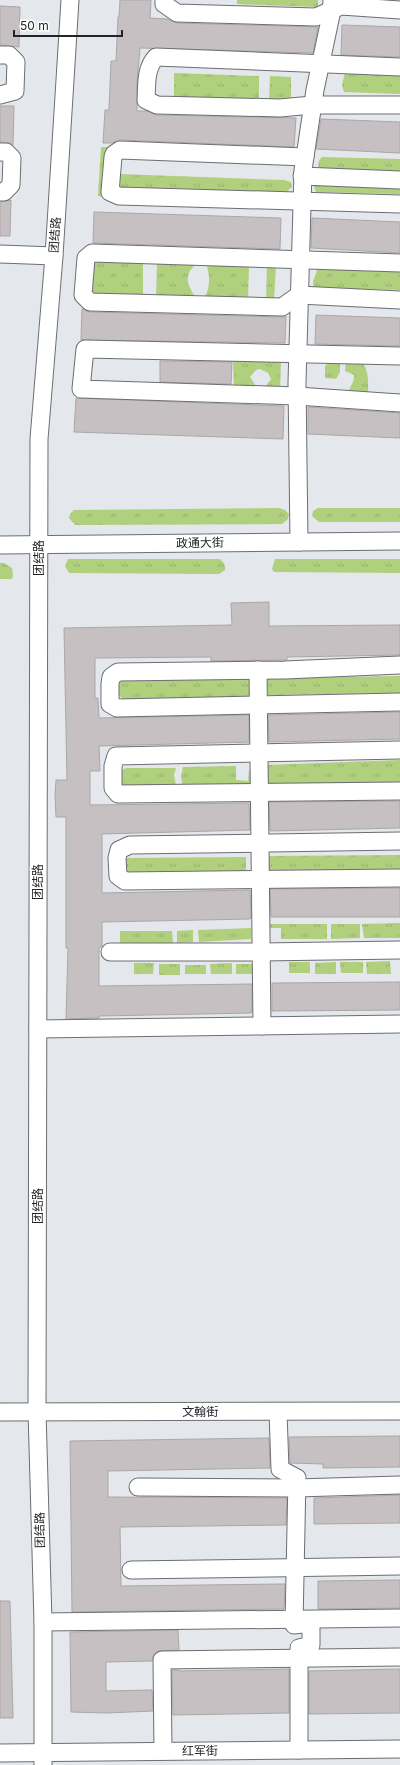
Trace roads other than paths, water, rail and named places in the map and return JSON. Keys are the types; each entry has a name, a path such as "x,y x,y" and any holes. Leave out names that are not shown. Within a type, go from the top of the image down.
{"street":[{"name":"团结路","path":"43,1759 43,1622 38,1411 39,439 54,256 70,0"},
{"path":"164,0 164,4 177,13 316,17 332,5 400,10"},
{"path":"299,542 297,396 302,176 312,105 332,5"},
{"path":"0,55 9,55 16,62 15,91 0,95"},
{"path":"400,67 156,57 151,63 147,77 146,100 157,105 280,108 312,105 400,105"},
{"path":"305,157 120,150 114,154 113,157 110,192 119,196 400,204"},
{"path":"0,152 6,152 12,158 11,185 4,192 0,192"},
{"path":"302,176 400,180"},
{"path":"400,263 92,253 86,258 83,295 90,302 282,306 299,294 400,300"},
{"path":"0,254 54,256"},
{"path":"400,356 298,355 85,349 81,389 297,396 400,403"},
{"name":"政通大街","path":"0,545 400,540"},
{"path":"400,665 258,670 118,672 111,677 110,704 117,708 400,702"},
{"path":"258,670 262,1026"},
{"path":"400,750 116,756 112,766 113,788 118,794 400,791"},
{"path":"400,841 130,845 119,850 117,858 118,876 125,881 400,878"},
{"path":"110,952 400,950"},
{"path":"38,1029 400,1024"},
{"name":"文翰街","path":"0,1412 400,1411"},
{"path":"278,1412 280,1469 297,1478 294,1624 311,1623 311,1645 299,1648 299,1750"},
{"path":"138,1487 296,1488 400,1486"},
{"path":"131,1570 400,1566"},
{"path":"43,1622 400,1618"},
{"path":"163,1751 162,1660 400,1657"},
{"name":"红军街","path":"0,1753 43,1759 163,1751 299,1750 319,1757 400,1749"}]}
